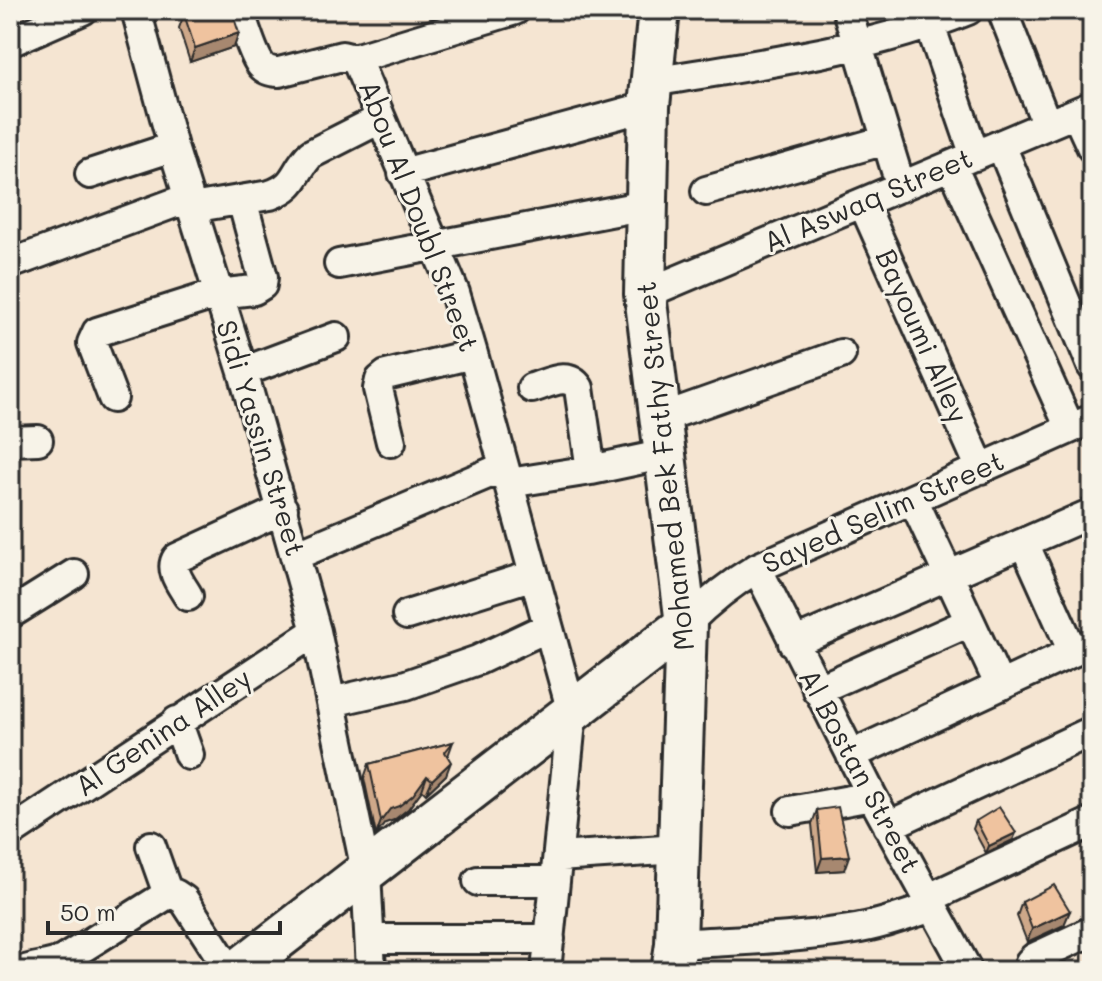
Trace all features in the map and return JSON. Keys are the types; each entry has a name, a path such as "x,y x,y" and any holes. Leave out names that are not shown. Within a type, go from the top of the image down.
{"street":[{"path":"10,42 52,16 83,10"},
{"name":"Sidi Yassin Street","path":"136,10 173,147 243,372 316,631 366,871 371,971"},
{"name":"Abou Al Doubl Street","path":"239,10 257,58 269,71 279,72 342,56 354,59 362,70 455,293 572,712"},
{"path":"354,59 515,10"},
{"name":"Mohamed Bek Fathy Street","path":"659,10 650,94 645,294 686,624 674,957"},
{"path":"847,10 901,187"},
{"path":"403,173 650,94 858,45 930,25 968,10"},
{"path":"1002,10 1047,125"},
{"path":"930,25 976,156 1081,424"},
{"path":"1084,109 1092,148"},
{"name":"Al Aswaq Street","path":"645,294 1084,109"},
{"path":"10,264 190,203 242,200 282,191 292,183 311,154 380,119"},
{"path":"706,191 886,140"},
{"path":"90,174 173,147"},
{"path":"976,156 1092,366"},
{"path":"113,398 92,343 97,332 217,294 254,290 275,283 263,277 242,200"},
{"name":"Bayoumi Alley","path":"863,203 981,469"},
{"path":"339,264 646,205"},
{"path":"243,372 336,337"},
{"path":"391,442 378,389 380,380 386,375 473,354"},
{"path":"296,555 507,475 591,470 841,354"},
{"path":"532,388 566,378 576,383 591,470"},
{"name":"Sayed Selim Street","path":"686,624 712,599 757,568 1081,424"},
{"path":"913,499 1000,686"},
{"path":"188,596 173,569 177,558 283,509"},
{"path":"793,643 1024,543 1090,521"},
{"path":"851,755 1083,648 1024,543"},
{"name":"Al Bostan Street","path":"757,568 872,796 968,971"},
{"path":"10,614 74,574"},
{"path":"407,615 534,575"},
{"path":"817,690 970,622"},
{"path":"237,971 686,624"},
{"path":"331,702 406,685 478,660 548,627"},
{"name":"Al Genina Alley","path":"10,833 316,631"},
{"path":"546,971 572,712"},
{"path":"177,721 189,755"},
{"path":"888,826 1092,731"},
{"path":"790,811 872,796"},
{"path":"674,957 851,930 892,920 1092,822"},
{"path":"151,846 168,894"},
{"path":"478,881 679,849"},
{"path":"22,971 50,966 63,960 168,894 175,894 184,900 230,971"},
{"path":"1030,971 1030,962 1034,958 1092,931"},
{"path":"371,939 550,939"}],"building":[{"path":"198,10 233,15 239,33 195,48 184,14"},
{"path":"453,742 445,752 451,762 432,780 427,776 413,795 390,809 381,821 369,764"},
{"path":"838,807 849,856 822,858 817,810"},
{"path":"999,807 1016,833 989,846 976,821"},
{"path":"1054,885 1070,911 1032,929 1022,902"}]}
